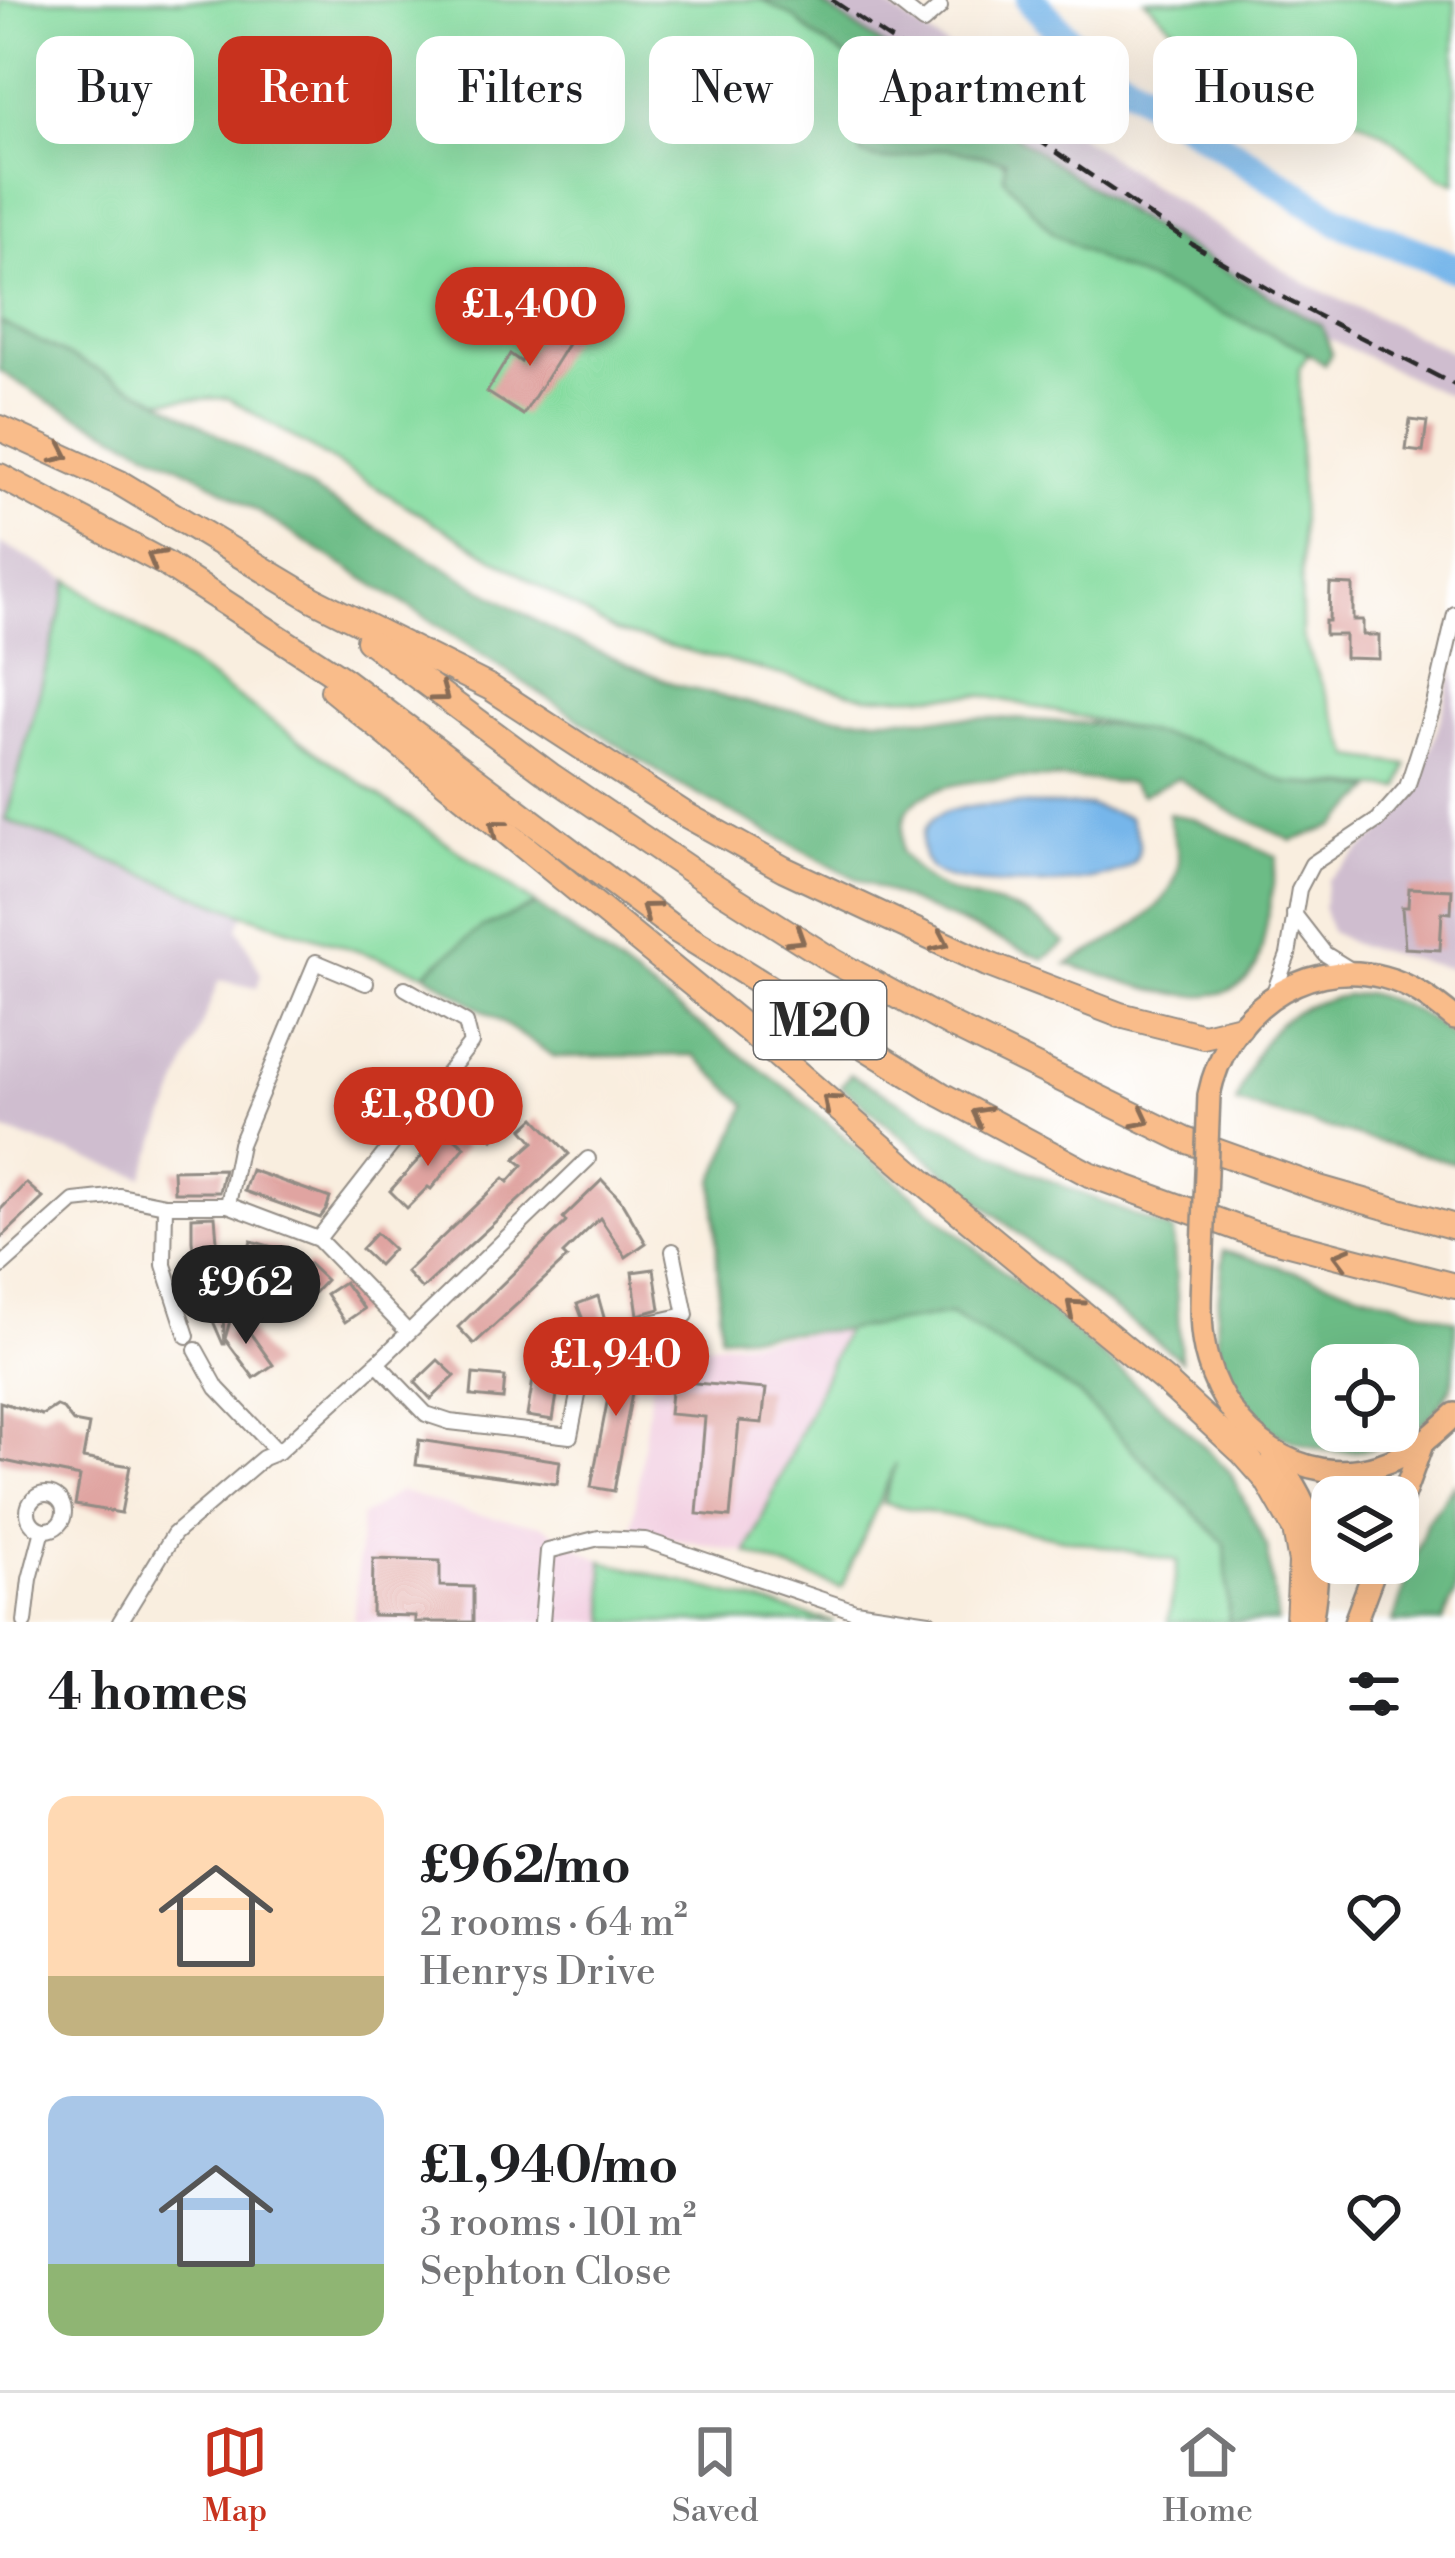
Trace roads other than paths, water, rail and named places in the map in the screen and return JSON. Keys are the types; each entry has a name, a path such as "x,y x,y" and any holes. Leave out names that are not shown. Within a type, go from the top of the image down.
{"highway":[{"name":"M20","path":"0,428 120,484 313,599 491,688 686,815 784,869 987,964 1154,1026 1203,1036 1240,1027"},
{"name":"M20","path":"0,476 164,562 344,680 676,930 942,1095 1088,1174 1254,1234 1455,1286"},
{"name":"M20","path":"313,599 550,775 833,961 1185,1140 1319,1188 1447,1224"},
{"name":"M20","path":"254,622 410,756 747,1029 910,1171 1165,1381 1243,1453 1284,1504 1295,1529 1301,1562 1298,1622"},
{"name":"M20","path":"1165,1381 1244,1431"}],"main road":[{"path":"1455,1019 1407,985 1355,972 1314,978 1273,995 1240,1027 1221,1054 1209,1095 1201,1309 1207,1360 1226,1406 1244,1431 1270,1451 1302,1464 1351,1470 1376,1466 1422,1444 1455,1415"},
{"path":"1410,1476 1422,1444"},
{"path":"1270,1451 1302,1495 1312,1519 1318,1583 1311,1622"},
{"path":"1355,1622 1369,1584"}],"street":[{"path":"895,0 923,22 940,7"},
{"path":"1273,995 1288,955 1299,889 1312,864 1378,820 1407,787 1434,704 1455,614"},
{"path":"1294,914 1325,954 1355,972"},
{"path":"228,1205 240,1144 316,962 366,983"},
{"path":"318,1239 471,1043 466,1023 405,988"},
{"path":"120,1622 175,1534 263,1458 278,1453 588,1159"},
{"path":"0,1267 74,1201 120,1196 165,1205 228,1205 318,1239 407,1331"},
{"path":"165,1205 164,1265 187,1336"},
{"path":"377,1363 425,1414 450,1422 570,1436 592,1346 609,1333 686,1316 673,1251"},
{"path":"196,1350 217,1388 278,1453"},
{"path":"25,1622 43,1530"},
{"path":"542,1622 548,1551 599,1538 645,1540 856,1610 929,1622"}],"water":[{"path":"992,805 1090,806 1129,817 1138,854 1122,870 1072,882 1010,884 939,874 924,857 925,828 952,810"}],"waterway":[{"path":"1031,0 1082,55 1338,221 1455,268"}],"railway":[{"path":"832,0 1192,244 1291,302 1455,385"}]}
